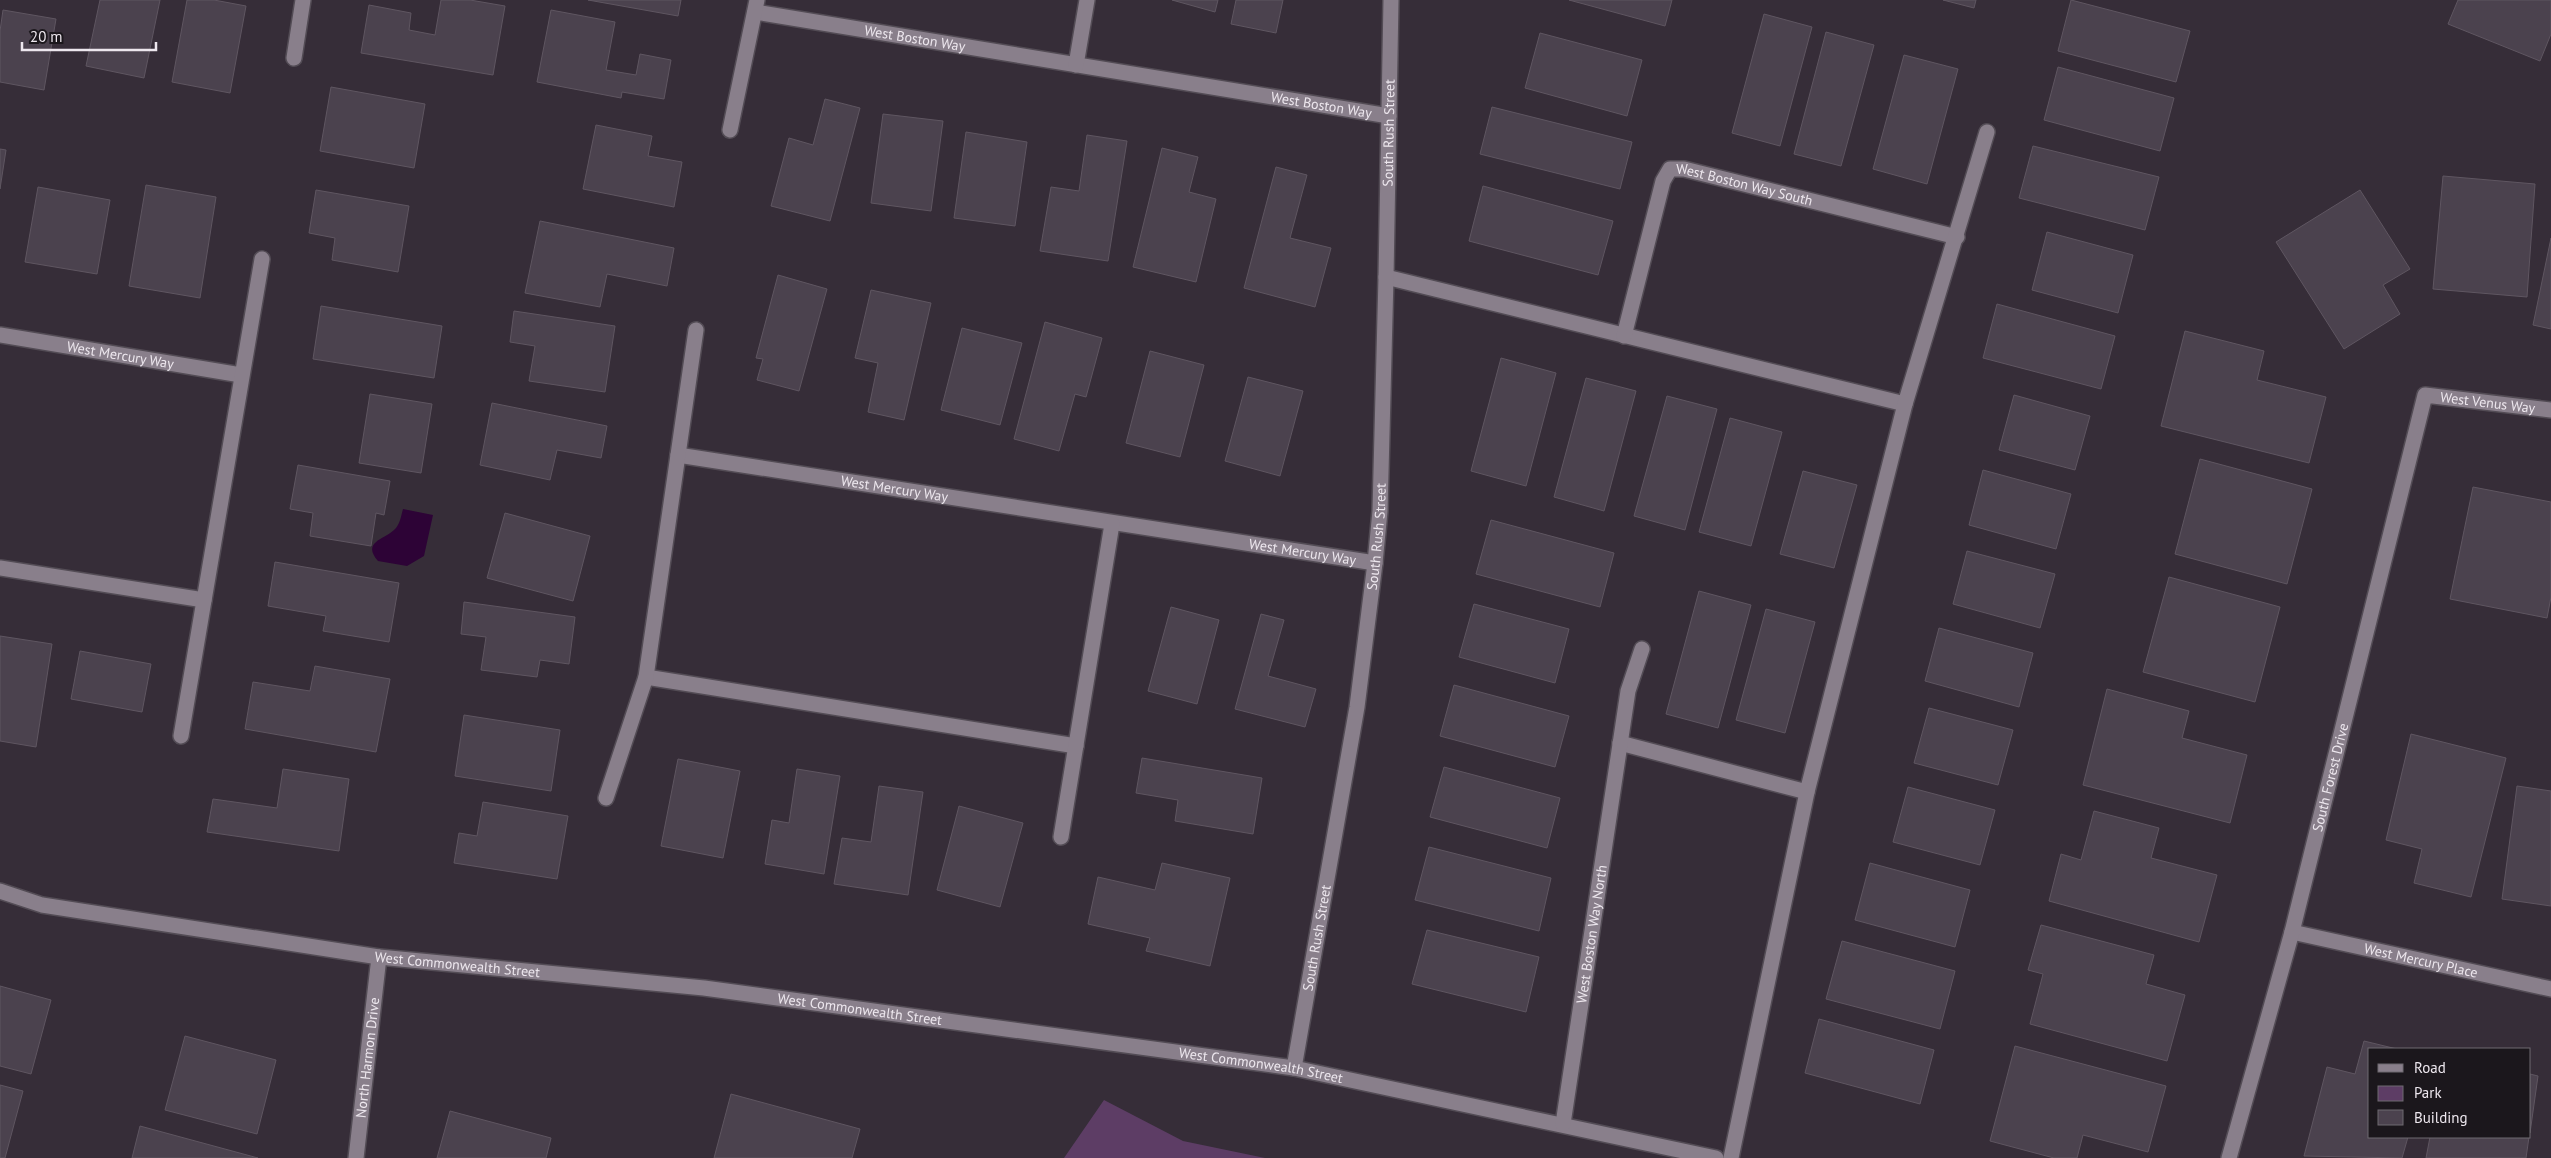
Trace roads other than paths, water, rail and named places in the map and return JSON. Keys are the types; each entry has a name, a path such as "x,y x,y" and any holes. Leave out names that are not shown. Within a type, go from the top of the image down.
{"street":[{"path":"294,58 303,0"},
{"path":"1076,65 1087,0"},
{"name":"South Rush Street","path":"1294,1068 1357,707 1380,511 1391,0"},
{"name":"West Boston Way","path":"730,130 756,6 1076,65 1389,116"},
{"path":"1731,1158 1807,792 1905,404 1957,237 1987,132"},
{"name":"West Boston Way South","path":"1624,336 1663,181 1670,169 1684,169 1957,237"},
{"path":"181,736 262,259"},
{"path":"1386,277 1905,404"},
{"path":"606,798 646,678 696,330"},
{"name":"West Mercury Way","path":"0,335 241,375"},
{"name":"West Venus Way","path":"2425,394 2551,410"},
{"name":"South Forest Drive","path":"2229,1158 2292,932 2425,394"},
{"name":"West Mercury Way","path":"678,455 1112,524 1375,563"},
{"path":"1061,837 1112,524"},
{"path":"0,568 204,600"},
{"name":"West Boston Way North","path":"1563,1124 1628,691 1642,649"},
{"path":"646,678 1076,746"},
{"path":"1620,742 1807,792"},
{"name":"West Commonwealth Street","path":"0,891 42,905 379,957 704,988 1294,1068 1563,1124 1655,1151 1716,1158"},
{"name":"West Mercury Place","path":"2292,932 2551,988"},
{"name":"North Harmon Drive","path":"356,1158 379,957"}]}
